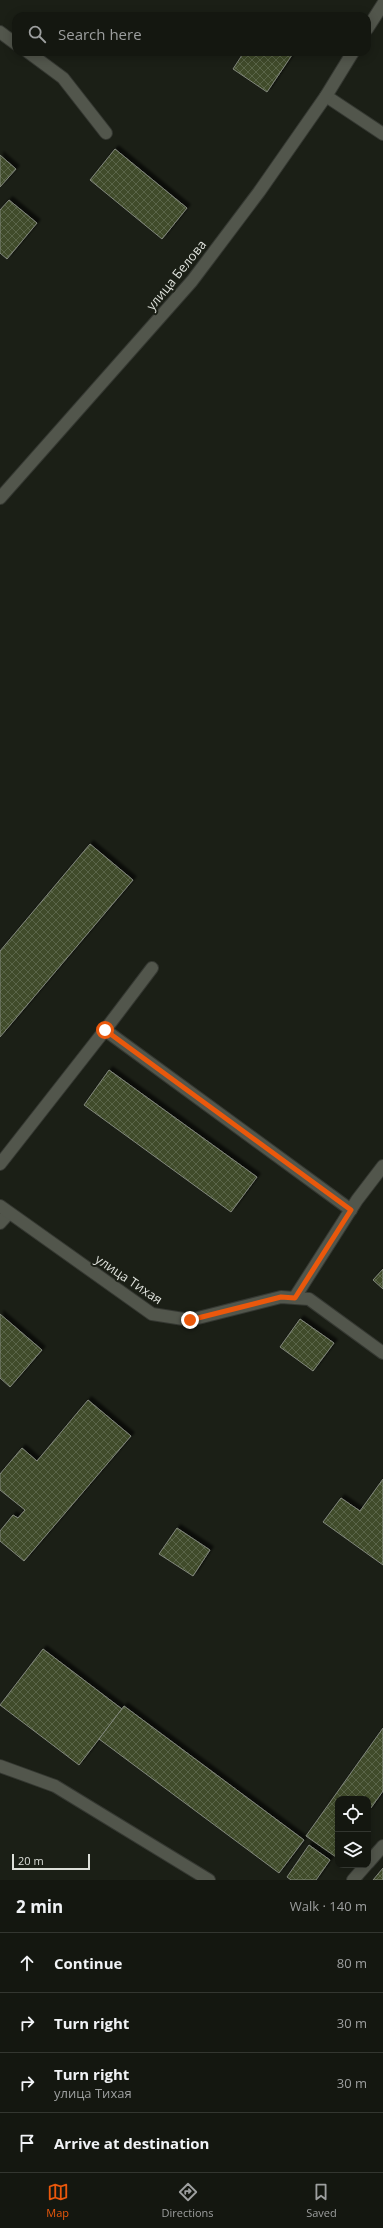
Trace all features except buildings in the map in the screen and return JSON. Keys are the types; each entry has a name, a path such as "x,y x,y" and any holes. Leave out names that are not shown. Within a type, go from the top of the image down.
{"street":[{"path":"371,23 383,4"},
{"path":"0,32 12,41"},
{"path":"33,56 63,78 106,133"},
{"name":"улица Белова","path":"0,498 192,281 259,192 326,96 351,56"},
{"path":"326,96 383,134"},
{"path":"0,1164 152,968"},
{"path":"105,1030 351,1210"},
{"path":"295,1298 351,1210 383,1166"},
{"path":"0,1223 5,1210"},
{"name":"улица Тихая","path":"5,1210 152,1314 190,1320 281,1297 309,1298 383,1354"},
{"path":"0,1766 55,1786 209,1880"},
{"path":"371,1860 383,1846"},
{"path":"353,1880 364,1868"}],"route":[{"path":"105,1030 351,1210 295,1298 281,1297 190,1320"}]}
